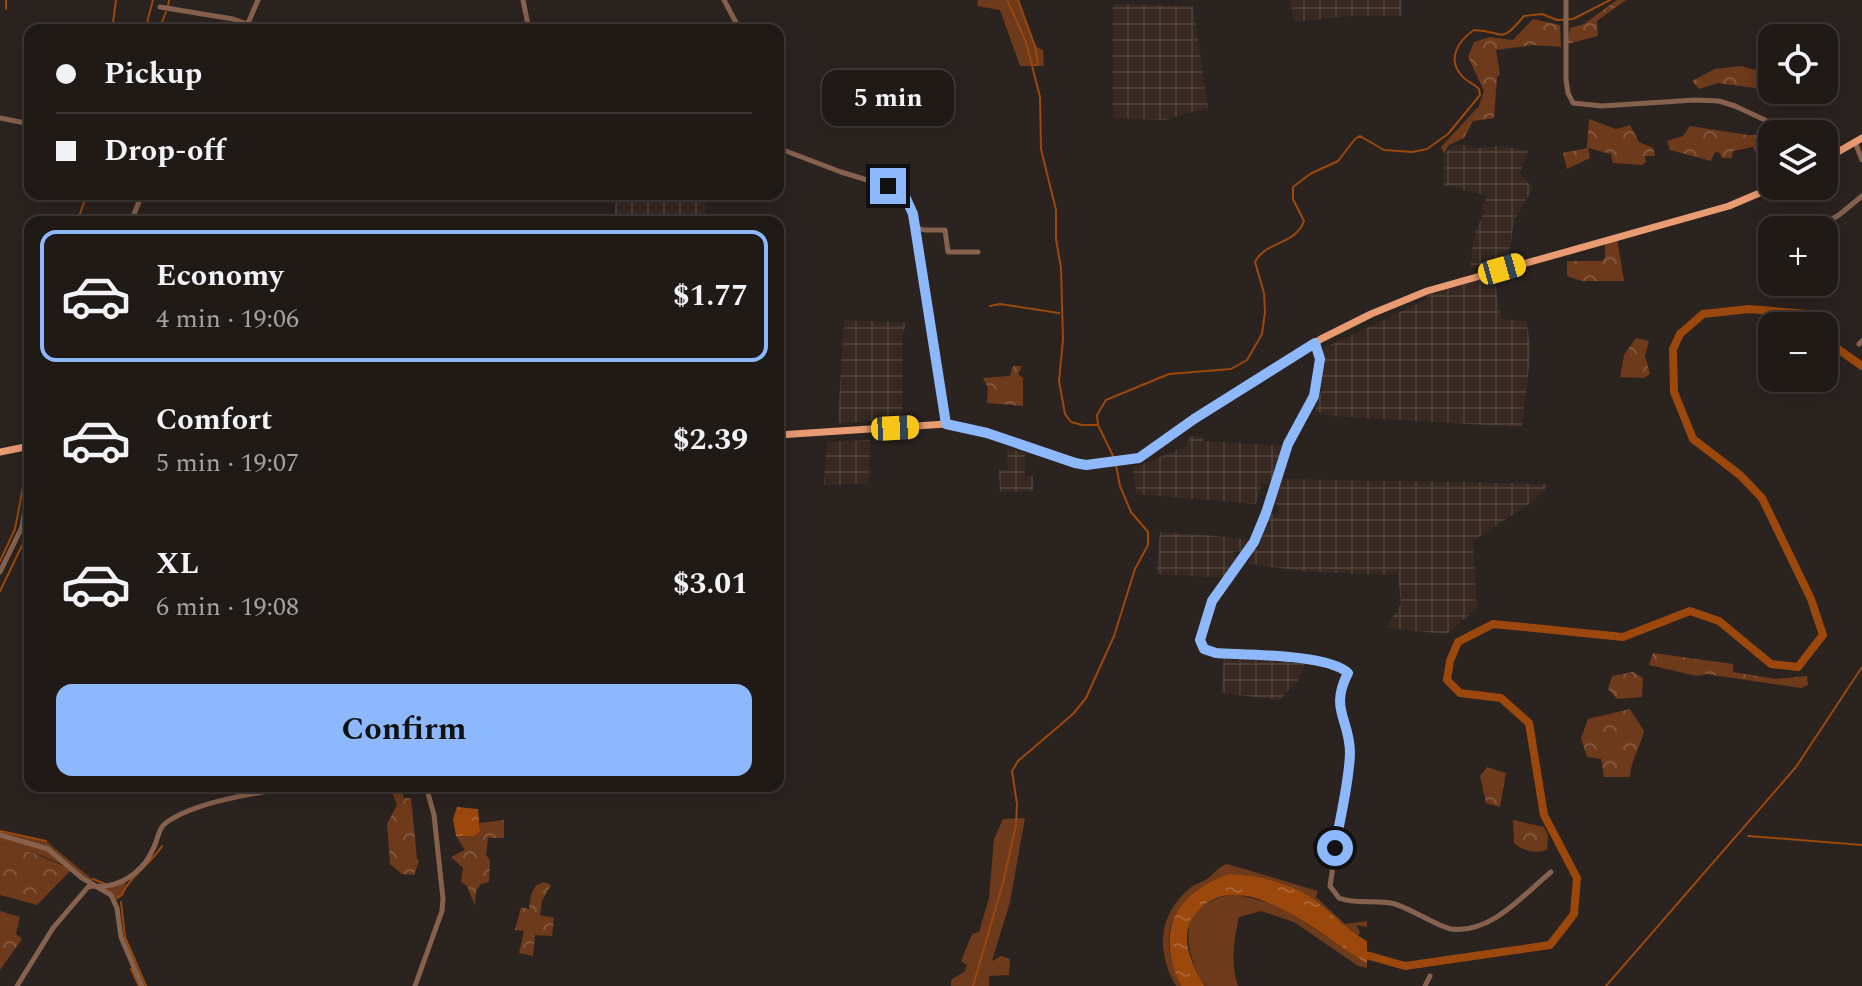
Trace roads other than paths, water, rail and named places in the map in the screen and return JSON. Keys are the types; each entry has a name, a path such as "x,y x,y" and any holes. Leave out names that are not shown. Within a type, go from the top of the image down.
{"main road":[{"path":"1839,151 1858,140"},
{"path":"784,435 946,424 987,433 1075,463 1103,464 1139,458 1194,419 1315,343 1371,314 1427,291 1729,206 1758,194"},
{"path":"0,452 24,447"}],"street":[{"path":"247,24 258,0"},
{"path":"523,0 528,24"},
{"path":"724,0 737,24"},
{"path":"1566,0 1566,80 1573,103 1602,106 1719,101 1765,120"},
{"path":"160,7 233,19 241,24"},
{"path":"0,118 24,123"},
{"path":"1858,140 1862,160"},
{"path":"784,150 841,172 900,190 909,202 934,336 946,424"},
{"path":"1837,216 1862,196"},
{"path":"915,227 945,230 948,252 978,252"},
{"path":"1315,343 1320,359 1314,396 1288,444 1254,542 1212,601 1200,640 1204,649 1216,653 1312,661 1336,665 1348,673 1338,705 1349,739 1350,756 1330,886 1339,898 1391,903 1420,913 1450,929 1477,928 1492,921 1551,872"},
{"path":"0,572 22,527 24,515"},
{"path":"92,884 107,886 136,873 154,848 162,825 169,821 232,798 265,792"},
{"path":"415,986 442,911 443,899 434,815 428,792"},
{"path":"0,835 48,849 111,895 115,901 121,937 142,986"},
{"path":"17,986 53,928 92,884"},
{"path":"1425,986 1430,976"}],"water":[{"path":"457,807 478,809 480,832 474,836 456,836 453,819"},
{"path":"1229,874 1276,882 1311,897 1367,941 1367,963 1280,908 1256,898 1233,895 1212,900 1194,916 1189,925 1187,943 1204,986 1181,986 1170,949 1170,932 1175,917 1195,892"}],"waterway":[{"path":"6,0 6,9"},
{"path":"113,24 116,0"},
{"path":"147,24 153,0"},
{"path":"168,6 169,0"},
{"path":"1007,0 1026,42 1040,97 1041,149 1056,210 1063,340 1059,381 1065,414 1071,422 1098,425 1114,458"},
{"path":"1018,0 1035,46 1038,64 1035,65"},
{"path":"1098,425 1097,415 1106,400 1169,374 1231,369 1247,360 1262,334 1265,312 1264,293 1255,262 1266,250 1294,235 1304,221 1293,199 1293,187 1310,174 1338,161 1360,136 1384,150 1412,152 1427,149 1448,134 1480,95 1479,89 1462,76 1455,63 1456,50 1469,34 1474,30 1505,34 1524,16 1542,14 1557,20 1573,19 1610,0"},
{"path":"161,24 166,12"},
{"path":"79,216 85,200"},
{"path":"990,306 1000,304 1059,313"},
{"path":"1359,953 1405,966 1550,945 1574,914 1577,878 1544,815 1529,723 1501,698 1460,693 1447,680 1450,661 1458,642 1493,624 1623,637 1690,611 1719,621 1771,664 1798,667 1823,635 1811,599 1762,498 1740,475 1693,439 1674,392 1673,349 1680,334 1703,314 1749,309 1784,312"},
{"path":"1838,349 1862,366"},
{"path":"973,986 1003,883 1016,825 1017,804 1012,771 1018,761 1073,714 1086,698 1114,636 1135,569 1148,545 1148,532 1131,512 1120,486 1116,465"},
{"path":"0,561 15,529 24,482"},
{"path":"0,591 24,541"},
{"path":"1606,986 1796,767 1862,667"},
{"path":"0,831 46,841"},
{"path":"1748,836 1862,845"},
{"path":"118,897 162,846"},
{"path":"93,879 105,884"},
{"path":"121,902 125,937 146,986"},
{"path":"131,969 139,986"}]}
